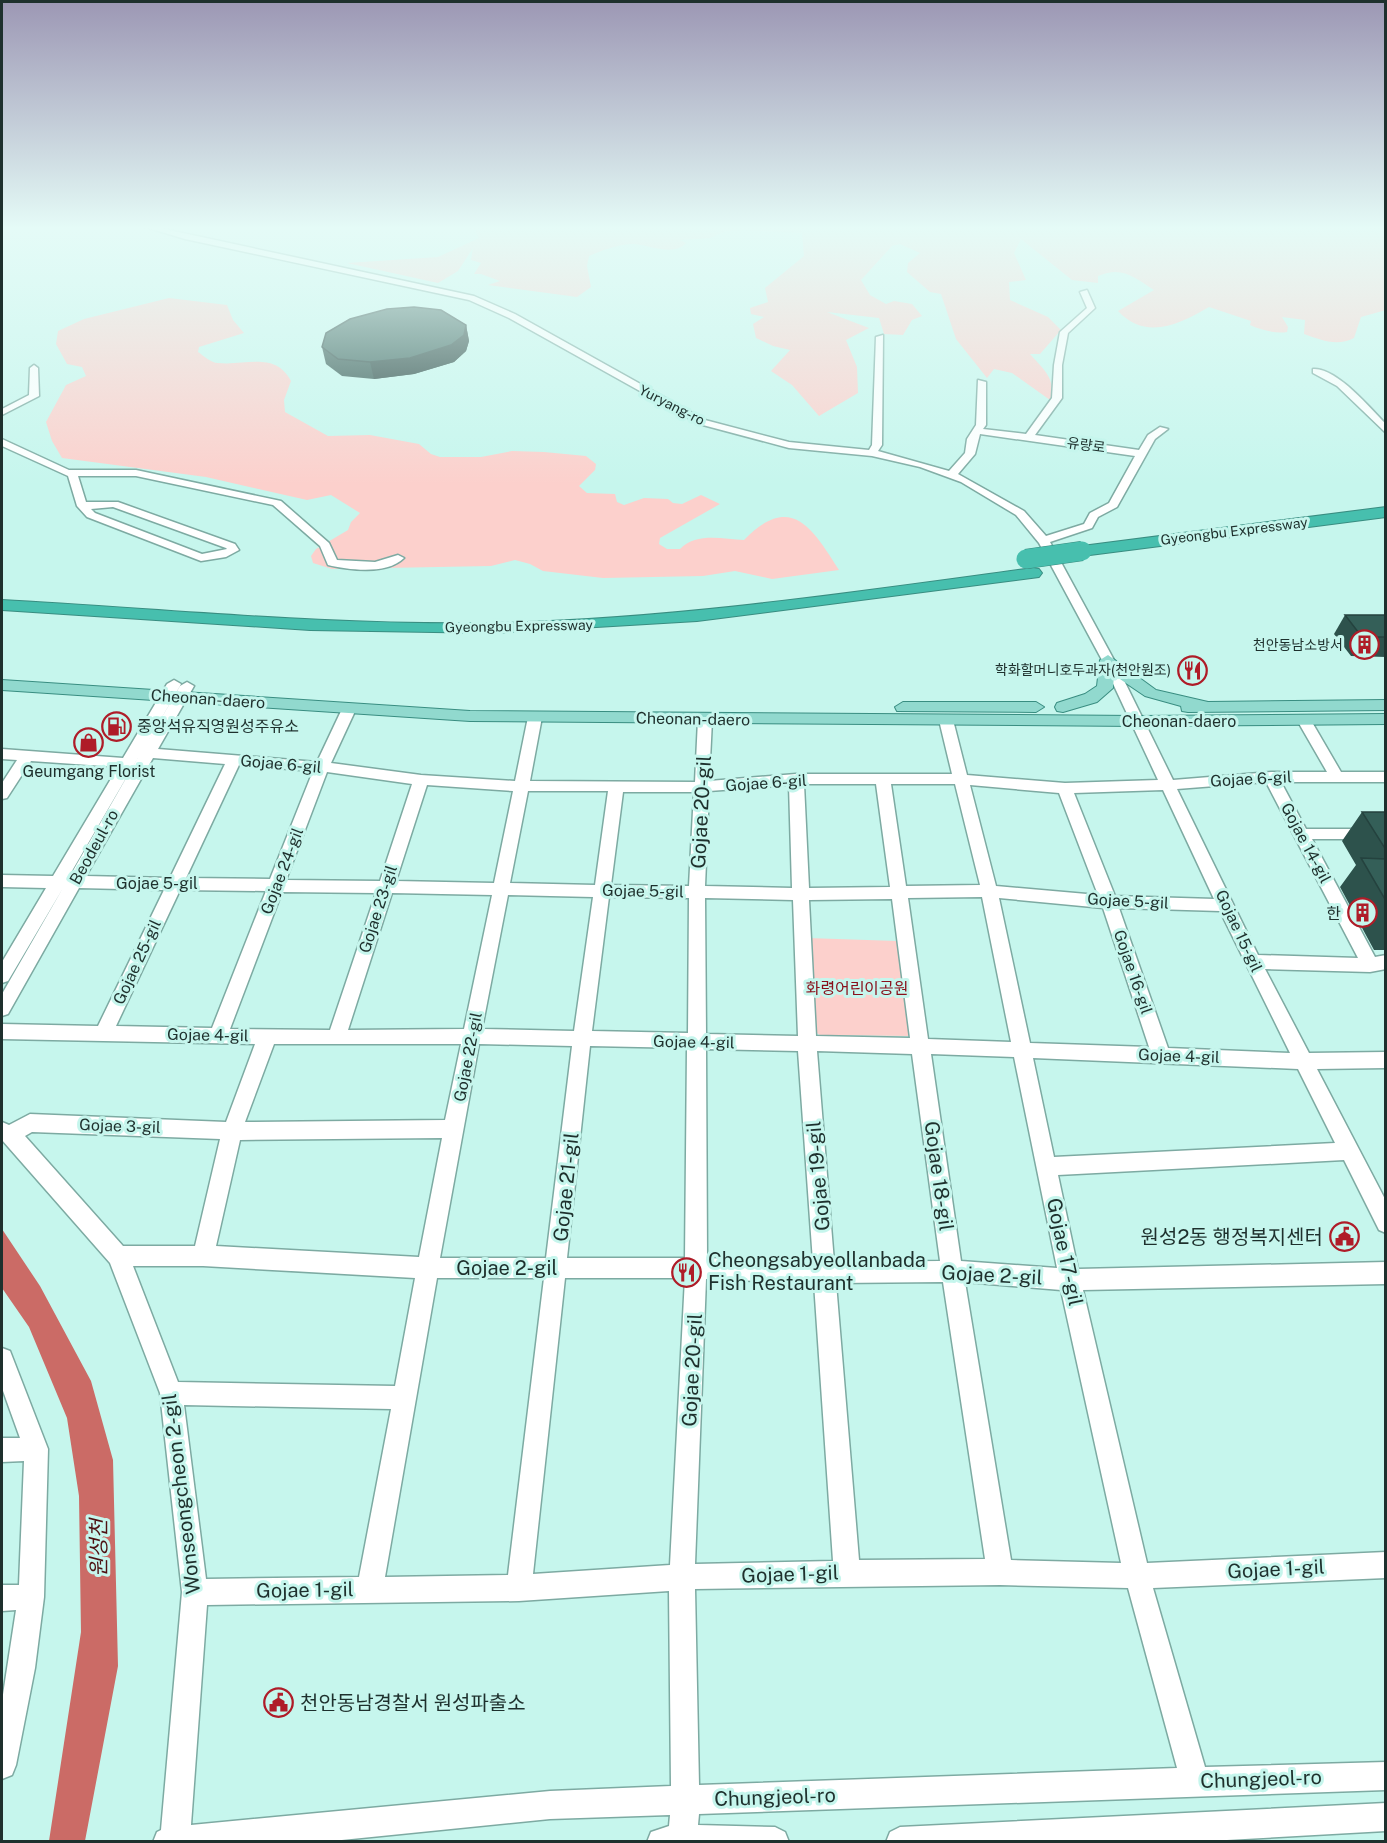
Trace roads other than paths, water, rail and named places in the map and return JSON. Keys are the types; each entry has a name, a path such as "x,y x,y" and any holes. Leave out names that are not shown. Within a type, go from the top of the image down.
{"highway":[{"name":"Gyeongbu Expressway","path":"1086,558 1386,512"},
{"name":"Gyeongbu Expressway","path":"1086,558 1386,525"},
{"path":"1030,566 1086,558"},
{"name":"Gyeongbu Expressway","path":"2,592 323,609 504,612 598,609 695,601 1030,566"},
{"name":"Gyeongbu Expressway","path":"2,605 316,624 495,628 670,618 1030,566"}],"main road":[{"path":"1108,660 1136,688 1161,698 1218,707"},
{"path":"1063,707 1091,698 1105,688 1108,660"},
{"name":"Cheonan-daero","path":"2,676 350,709 535,717 946,720 1134,715 1304,720 1386,719"},
{"name":"Cheonan-daero","path":"2,685 539,707 1063,707 1134,715 1218,707 1386,705"}],"street":[{"name":"Yuryang-ro","path":"505,313 702,422 789,445 872,453 952,475 1006,502 1020,513 1042,540 1108,660 1134,715"},
{"path":"1029,437 1057,398 1058,365 1064,332 1085,313"},
{"path":"872,453 877,445 880,337"},
{"path":"2,412 34,396 34,368"},
{"path":"1316,371 1335,380 1347,390 1386,430"},
{"path":"952,475 955,468 970,454 972,439 978,431 983,414 981,382"},
{"path":"1042,540 1069,534 1088,526 1094,515 1113,505 1152,437 1163,429"},
{"name":"유량로","path":"978,431 1143,454"},
{"path":"2,442 72,473 136,473 277,503 325,545 332,563 377,565 391,563 398,558"},
{"path":"72,473 82,506 91,515 201,558 222,555 233,550 231,546 114,504 82,506"},
{"name":"Beodeul-ro","path":"2,976 66,882 147,753 177,691"},
{"name":"Beodeul-ro","path":"2,1009 127,763 177,691"},
{"name":"Gojae 24-gil","path":"218,1035 322,767 350,709"},
{"name":"Gojae 15-gil","path":"1134,715 1302,1061 1351,1151 1386,1223"},
{"name":"Gojae 22-gil","path":"370,1589 453,1129 535,717"},
{"name":"Gojae 20-gil","path":"676,1841 685,1799 682,1577 696,1268 697,892 705,720"},
{"name":"Gojae 17-gil","path":"946,720 989,891 1070,1280 1137,1576 1195,1781"},
{"path":"1304,720 1337,777"},
{"name":"Gojae 6-gil","path":"147,753 322,767 422,780 520,786 702,787 796,779 961,779 1065,789 1167,785 1271,777 1386,777"},
{"path":"2,754 127,763"},
{"path":"2,794 28,755"},
{"name":"Gojae 25-gil","path":"103,1034 234,760"},
{"name":"Gojae 14-gil","path":"1271,777 1378,963"},
{"name":"Gojae 19-gil","path":"796,779 807,1044 847,1572"},
{"name":"Gojae 23-gil","path":"336,1038 422,780"},
{"name":"Gojae 18-gil","path":"883,780 952,1271 1000,1572"},
{"name":"Gojae 21-gil","path":"519,1588 558,1268 582,1039 616,786"},
{"name":"Gojae 16-gil","path":"1065,789 1109,902 1161,1055"},
{"path":"1302,834 1384,837"},
{"name":"Gojae 5-gil","path":"2,881 800,894 989,891 1109,902 1227,905"},
{"name":"Gojae 14-gil","path":"1253,962 1378,963"},
{"name":"Gojae 4-gil","path":"2,1032 336,1038 472,1036 920,1046 1302,1061 1386,1060"},
{"path":"203,1256 232,1131 267,1035"},
{"name":"Gojae 3-gil","path":"6,1133 30,1123 232,1131 453,1129"},
{"name":"Wonseongcheon 2-gil","path":"6,1133 118,1256 171,1393 195,1592 171,1841"},
{"path":"1048,1166 1351,1151"},
{"name":"Gojae 2-gil","path":"118,1256 203,1256 428,1268 952,1271 1070,1280 1386,1273"},
{"path":"2,1359 36,1449 31,1597 22,1668 2,1765"},
{"path":"171,1393 403,1398"},
{"path":"2,1450 36,1449"},
{"name":"Gojae 1-gil","path":"195,1592 519,1588 682,1577 847,1572 1000,1572 1137,1576 1386,1564"},
{"path":"2,1598 31,1597"},
{"name":"Chungjeol-ro","path":"171,1841 550,1805 1386,1776"},
{"path":"900,1842 1386,1817"},
{"path":"676,1841 775,1842"}],"water":[{"name":"원성천","path":"2,1229 40,1286 91,1381 113,1460 118,1666 85,1841 49,1841 81,1632 79,1496 67,1418 29,1327 2,1288"}],"place":[{"name":"천안동남소방서","path":"1364,645"},
{"name":"학화할머니호두과자(천안원조)","path":"1192,670"},
{"name":"중앙석유직영원성주유소","path":"116,726"},
{"name":"Geumgang Florist","path":"89,743"},
{"name":"한","path":"1362,913"},
{"name":"원성2동 행정복지센터","path":"1344,1237"},
{"name":"Cheongsabyeollanbada Fish Restaurant","path":"687,1272"},
{"name":"천안동남경찰서 원성파출소","path":"279,1703"}],"park label":[{"name":"화령어린이공원","path":"857,988"}]}
